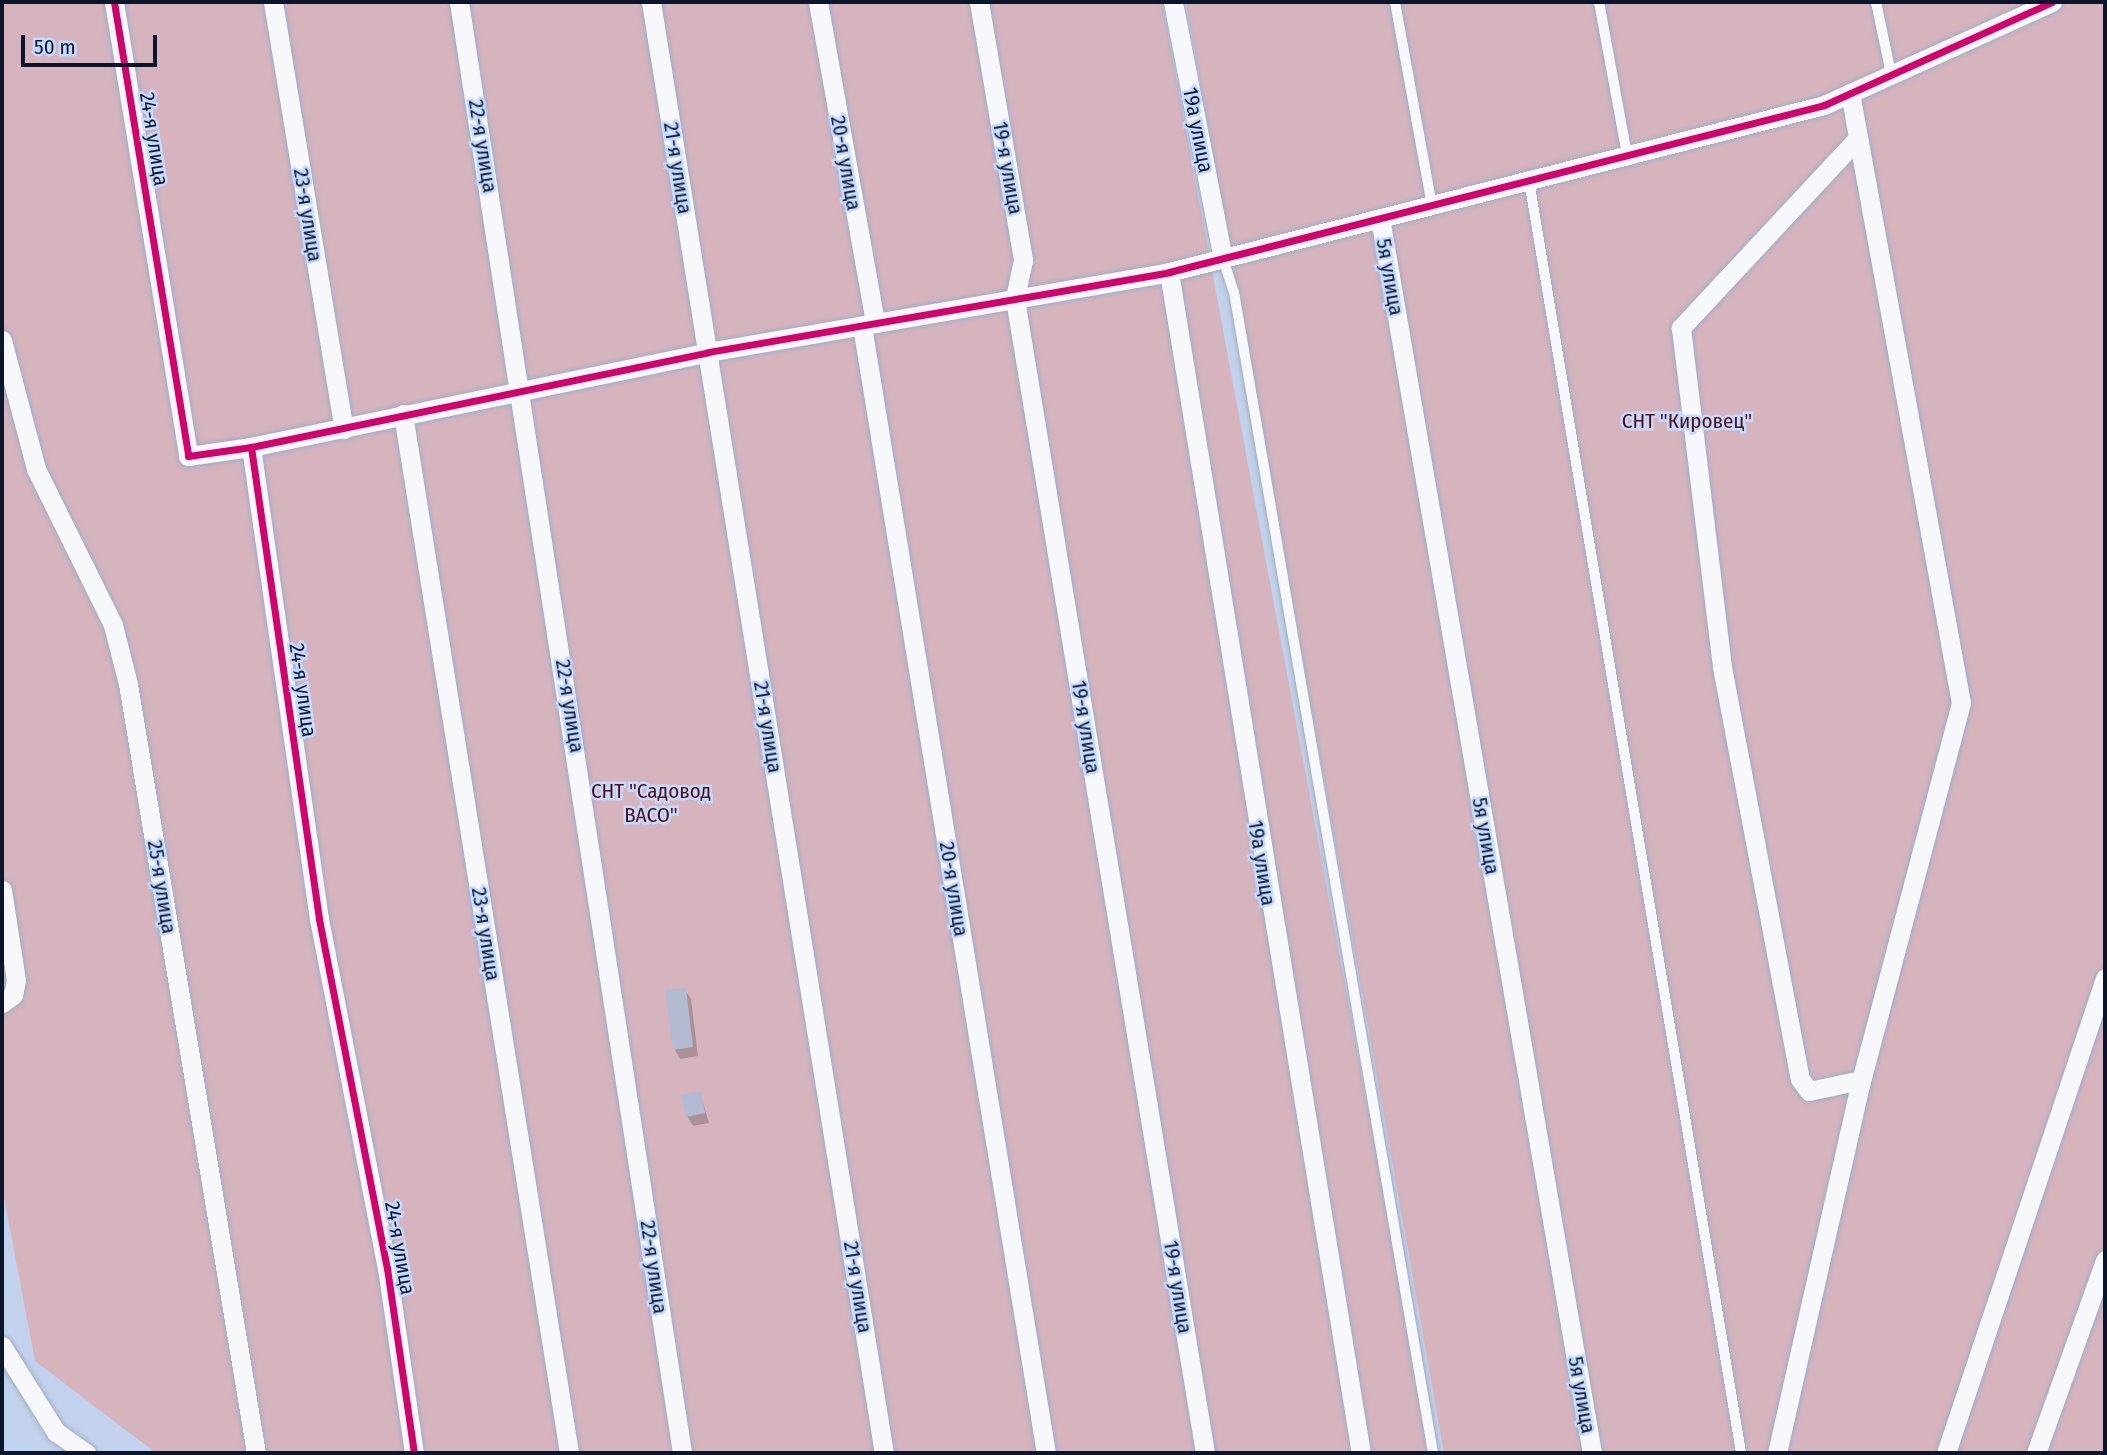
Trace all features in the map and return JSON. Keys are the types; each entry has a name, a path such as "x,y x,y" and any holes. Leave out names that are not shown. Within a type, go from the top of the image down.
{"street":[{"name":"24-я улица","path":"114,2 188,456 251,447 319,919 387,1268 414,1453"},
{"name":"23-я улица","path":"273,2 344,429"},
{"name":"22-я улица","path":"459,2 521,388 682,1453"},
{"name":"21-я улица","path":"651,2 884,1453"},
{"name":"20-я улица","path":"818,2 1046,1453"},
{"name":"19-я улица","path":"979,2 1023,260 1015,299 1205,1453"},
{"name":"19а улица","path":"1173,2 1223,259"},
{"path":"251,447 344,429 521,388 708,352 1169,272 1223,259 1824,104 2052,2"},
{"path":"1777,1453 1861,1080 1961,703 1850,93"},
{"path":"1858,138 1681,328 1722,667 1800,1079 1809,1091 1861,1080"},
{"name":"5я улица","path":"1380,218 1592,1453"},
{"name":"19а улица","path":"1169,272 1361,1453"},
{"name":"25-я улица","path":"2,340 36,469 113,625 128,684 256,1453"},
{"name":"23-я улица","path":"402,414 569,1453"},
{"path":"2,890 16,980 13,995 2,1003"},
{"path":"1946,1453 2105,978"},
{"path":"2036,1453 2105,1260"},
{"path":"2,1346 57,1432 86,1453"}],"lane":[{"path":"1395,2 1432,205"},
{"path":"1599,2 1627,155"},
{"path":"1876,2 1891,74"},
{"path":"1529,180 1741,1453"},
{"path":"1223,259 1234,292 1433,1453"}],"green space":[{"name":"СНТ \"Садовод ВАСО\"","path":"2,2 1162,2 1432,1453 156,1453 35,1361 2,1187"},
{"name":"СНТ \"Кировец\"","path":"1186,2 2105,2 2103,1453 1444,1453"}],"building":[{"path":"686,988 693,1047 673,1050 665,990"},
{"path":"701,1091 705,1113 686,1117 681,1095"}],"cycle path":[{"path":"114,2 188,456 251,447 319,919 387,1268 414,1453"},
{"path":"251,447 708,352 1169,272 1824,105 2052,2"}]}
